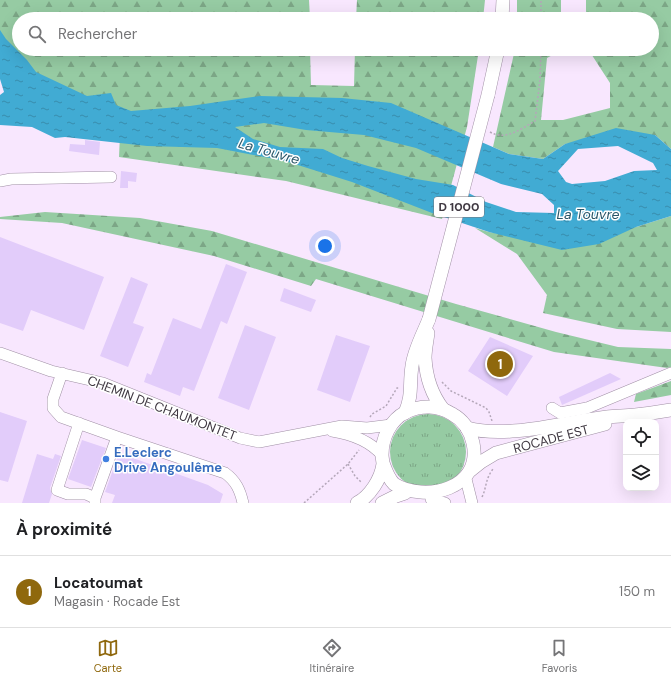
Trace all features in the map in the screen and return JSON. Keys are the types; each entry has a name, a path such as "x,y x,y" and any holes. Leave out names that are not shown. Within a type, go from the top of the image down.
{"main road":[{"path":"502,12 503,0"},
{"name":"D 1000","path":"405,413 411,396 412,366 415,352 429,319 488,94 496,56"},
{"name":"D 1000","path":"429,319 425,359 430,385 435,399 443,409"},
{"path":"357,503 362,500 377,482 382,459 384,439 391,425 405,413 423,407 433,407 443,409 457,416 467,428 472,438 474,449 474,460 469,475 456,490 444,496 431,499 422,499 405,493 395,485 387,475 382,459"},
{"name":"ROCADE EST","path":"467,428 477,431 492,432 513,431 608,417 671,410"},
{"name":"ROCADE EST","path":"469,475 481,462 496,453 585,430 634,415"},
{"path":"382,503 405,493"}],"street":[{"path":"0,181 11,179 111,177"},
{"name":"CHEMIN DE CHAUMONTET","path":"0,353 62,373 103,383 240,438 259,442 342,426 367,428 391,425"},
{"path":"62,373 53,398 54,408 61,417 225,473 232,477 239,487 243,503"},
{"path":"552,408 560,413 586,408 671,373"},
{"path":"79,423 57,490 68,494 86,494 95,501 117,437"},
{"name":"CHEMIN DE CHAUMONTET","path":"326,430 343,432 365,440 376,447 382,459"},
{"path":"469,475 472,503"},
{"path":"431,499 445,503"}],"path":[{"path":"541,0 541,12"},
{"path":"485,129 497,136 506,135 535,121 540,80 541,56"},
{"path":"430,385 439,382 444,383 451,391 486,408 492,419 492,432"},
{"path":"367,428 368,420 372,414 386,406 397,388 411,387"},
{"path":"304,503 348,464 365,440"},
{"path":"472,503 482,497 488,476 498,464 496,453"}],"green space":[{"path":"0,0 309,0 310,12 12,12 12,56 310,56 311,85 354,86 355,56 478,56 467,127 442,219 286,181 119,157 120,134 0,63"},
{"path":"357,0 485,0 484,12 356,12"},
{"path":"517,0 561,0 561,12 517,12"},
{"path":"586,0 671,0 671,149 655,135 565,144 543,159 509,154 493,147 513,56 551,56 547,58 541,120 563,120 610,108 610,83 593,56 659,56 659,12 586,12"},
{"path":"45,212 140,218 212,231 456,304 556,332 618,347 671,349 671,367 667,368 554,352 316,279 311,286 214,256 62,223 0,219 0,217"},
{"path":"671,216 671,332 617,329 543,313 547,295 517,254 475,228 506,235 636,227"},
{"path":"671,381 671,395 634,402 636,394"},
{"path":"428,414 443,417 455,425 463,437 466,452 463,467 455,479 443,487 428,490 413,487 401,479 393,467 390,452 393,437 401,425 413,417"}],"water":[{"name":"La Touvre","path":"0,30 12,45 12,56 23,56 36,72 87,96 111,93 116,105 131,111 190,106 260,96 342,98 391,103 509,154 543,159 565,144 616,128 655,135 671,149 671,216 636,227 599,244 562,250 489,232 432,213 352,182 285,161 217,148 147,146 65,137 55,138 32,127 0,125 0,95 4,92 0,79","holes":["264,123 306,130 364,135 416,148 501,184 542,194 554,205 554,213 516,212 486,202 453,185 416,179 368,166 342,158 323,149 280,147 253,139 235,127","618,146 653,163 657,170 634,171 605,181 572,184 566,182 558,171 578,149"]}],"building":[{"path":"85,140 100,142 99,155 69,151 70,144 85,145"},
{"path":"121,171 137,173 136,182 128,181 128,188 120,188"},
{"path":"0,237 104,277 84,330 31,310 23,331 0,323"},
{"path":"226,264 247,272 227,324 221,321 194,391 183,387 180,396 144,382 147,373 151,375 173,318 201,329"},
{"path":"131,277 148,284 133,323 144,327 128,367 100,356"},
{"path":"284,288 316,300 311,312 280,301"},
{"path":"245,325 276,337 249,410 218,398"},
{"path":"336,335 370,346 350,402 317,390"},
{"path":"490,337 533,356 507,396 468,371"},
{"path":"610,373 621,379 562,405 559,397"},
{"path":"0,412 27,421 8,482 0,480"},
{"path":"82,440 106,448 91,487 68,479"},
{"name":"E.Leclerc Drive Angoulême","path":"119,453 208,485 223,494 220,503 112,503 115,495 105,492"},
{"path":"37,454 53,459 55,454 61,456 50,488 52,494 49,503 22,503"}],"place":[{"name":"Locatoumat","path":"500,364"},
{"name":"E.Leclerc Drive Angoulême","path":"106,459"}]}
